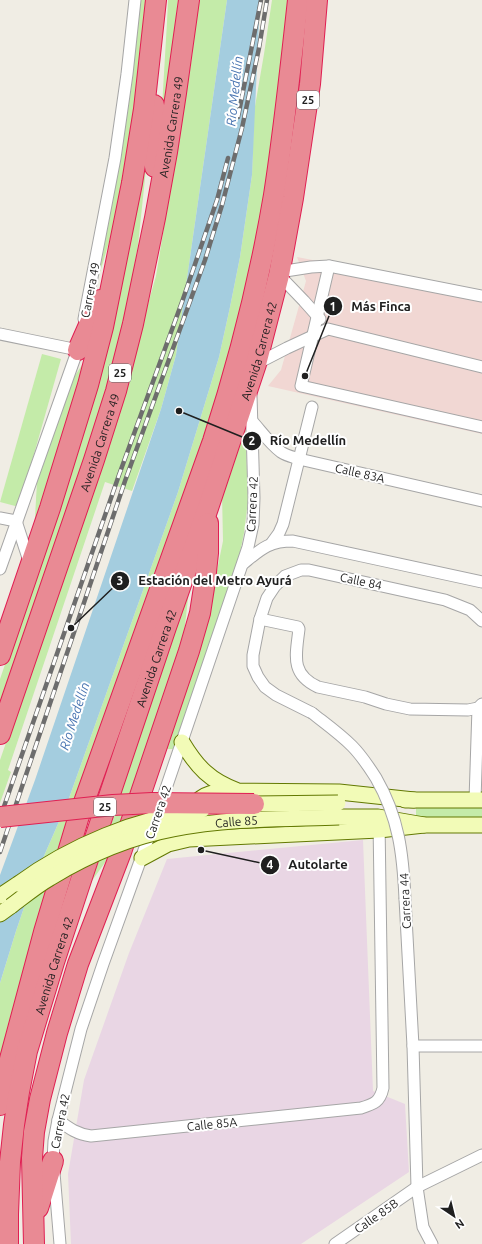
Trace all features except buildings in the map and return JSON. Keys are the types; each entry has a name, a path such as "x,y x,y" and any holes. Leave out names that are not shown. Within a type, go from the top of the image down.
{"highway":[{"name":"25","path":"0,655 50,508 88,385 103,327 117,264 144,109 156,0"},
{"name":"Avenida Carrera 49","path":"0,734 94,460 116,391 133,324 155,218 175,100 188,0"},
{"name":"Avenida Carrera 42","path":"0,1105 10,1058 46,925 78,819 213,441 236,362 256,286 273,196 286,106 298,0"},
{"name":"Avenida Carrera 42","path":"8,1244 10,1162 18,1092 27,1051 88,858 253,372 279,274 293,198 308,98 317,0"},
{"path":"154,25 155,218"},
{"path":"78,350 117,264"},
{"path":"34,1244 32,1158 34,1132 40,1099 78,964 121,852 189,651 200,613 208,553 208,508"},
{"path":"0,817 113,805 152,803 254,804"},
{"path":"33,1223 53,1161"}],"main road":[{"path":"182,742 190,757 206,774 225,786 238,791"},
{"path":"205,838 195,834 191,829 189,817 192,806 200,798 208,794 238,791 339,792 414,800"},
{"name":"Calle 85","path":"4,905 49,878 102,850 141,837 174,829 414,800 478,800"},
{"name":"Calle 85","path":"4,905 18,884 40,868 82,846 162,817 254,804 339,810 379,824"},
{"path":"142,858 168,844 179,840 379,824 482,825"}],"street":[{"name":"Carrera 49","path":"0,569 78,350 104,220 117,142 127,74 135,0"},
{"path":"329,266 301,386 482,427"},
{"path":"482,296 329,266 311,267 279,274 328,329 482,367"},
{"path":"253,372 312,336 328,329"},
{"path":"0,334 78,350"},
{"name":"Carrera 42","path":"60,1244 53,1161 54,1141 81,1029 142,858 248,548 253,518 254,498 252,421 253,372"},
{"name":"Carrera 42","path":"271,544 279,533 283,524 312,408"},
{"name":"Calle 83A","path":"252,421 273,445 282,452 300,460 482,501"},
{"path":"0,518 16,522 30,566"},
{"path":"244,563 271,544 283,541 293,541 482,582"},
{"name":"Calle 84","path":"260,619 267,598 275,586 285,576 301,570 309,570 445,600 470,610 482,621"},
{"path":"260,619 298,627 296,659 298,668 301,674 312,684 318,687 365,697 386,704 410,709 468,710 480,706 478,800"},
{"name":"Carrera 44","path":"260,619 253,655 253,666 258,677 265,687 276,695 312,713 353,747 369,766 380,786 392,809 399,834 403,865 413,1046 417,1187 423,1227 432,1244"},
{"name":"Carrera 44","path":"371,1105 382,1096 383,1088 379,824"},
{"path":"413,1046 482,1046"},
{"name":"Calle 85A","path":"58,1120 71,1130 81,1135 91,1136 361,1108 371,1105"},
{"name":"Calle 85B","path":"335,1244 417,1187 482,1155"}],"shaded area":[{"path":"297,257 482,293 482,434 268,386 281,370 306,281"},
{"path":"363,840 373,1091 405,1104 409,1172 301,1244 71,1244 68,1174 84,1080 129,953 167,859"}],"green space":[{"path":"140,0 147,0 142,57 114,225 99,276 116,177"},
{"path":"168,0 178,0 159,158 167,22"},
{"path":"198,0 227,0 176,355 161,409 132,491 105,482 8,770 11,772 0,803 0,760 65,572 122,395 156,276 192,57"},
{"path":"272,0 291,0 258,243 228,367 0,1073 0,983 33,881 68,801 178,492 219,357 240,257 252,175 254,112"},
{"path":"148,150 138,245 126,315 111,373 55,548 0,703 0,679 46,545 116,314"},
{"path":"42,354 61,359 19,507 0,502"},
{"path":"88,356 34,535 37,482 74,377"},
{"path":"245,417 248,501 244,533 236,572 173,749 165,749 209,610 223,541 222,494"},
{"path":"189,590 184,634 132,791 109,857 91,882 111,825 131,755"},
{"path":"416,806 482,807 482,817 416,817"}],"water":[{"path":"227,0 260,0 252,175 240,257 219,357 178,492 68,801 33,881 0,983 0,875 35,780 161,409 176,355"}],"railway":[{"path":"238,117 261,0"},
{"path":"0,852 125,481 205,260 222,205 242,128 259,48 267,0"},
{"path":"0,818 119,475 182,302 217,200 228,158"}],"place":[{"name":"Más Finca","path":"305,376"},
{"name":"Río Medellín","path":"179,411"},
{"name":"Estación del Metro Ayurá","path":"71,628"},
{"name":"Autolarte","path":"201,850"}]}
